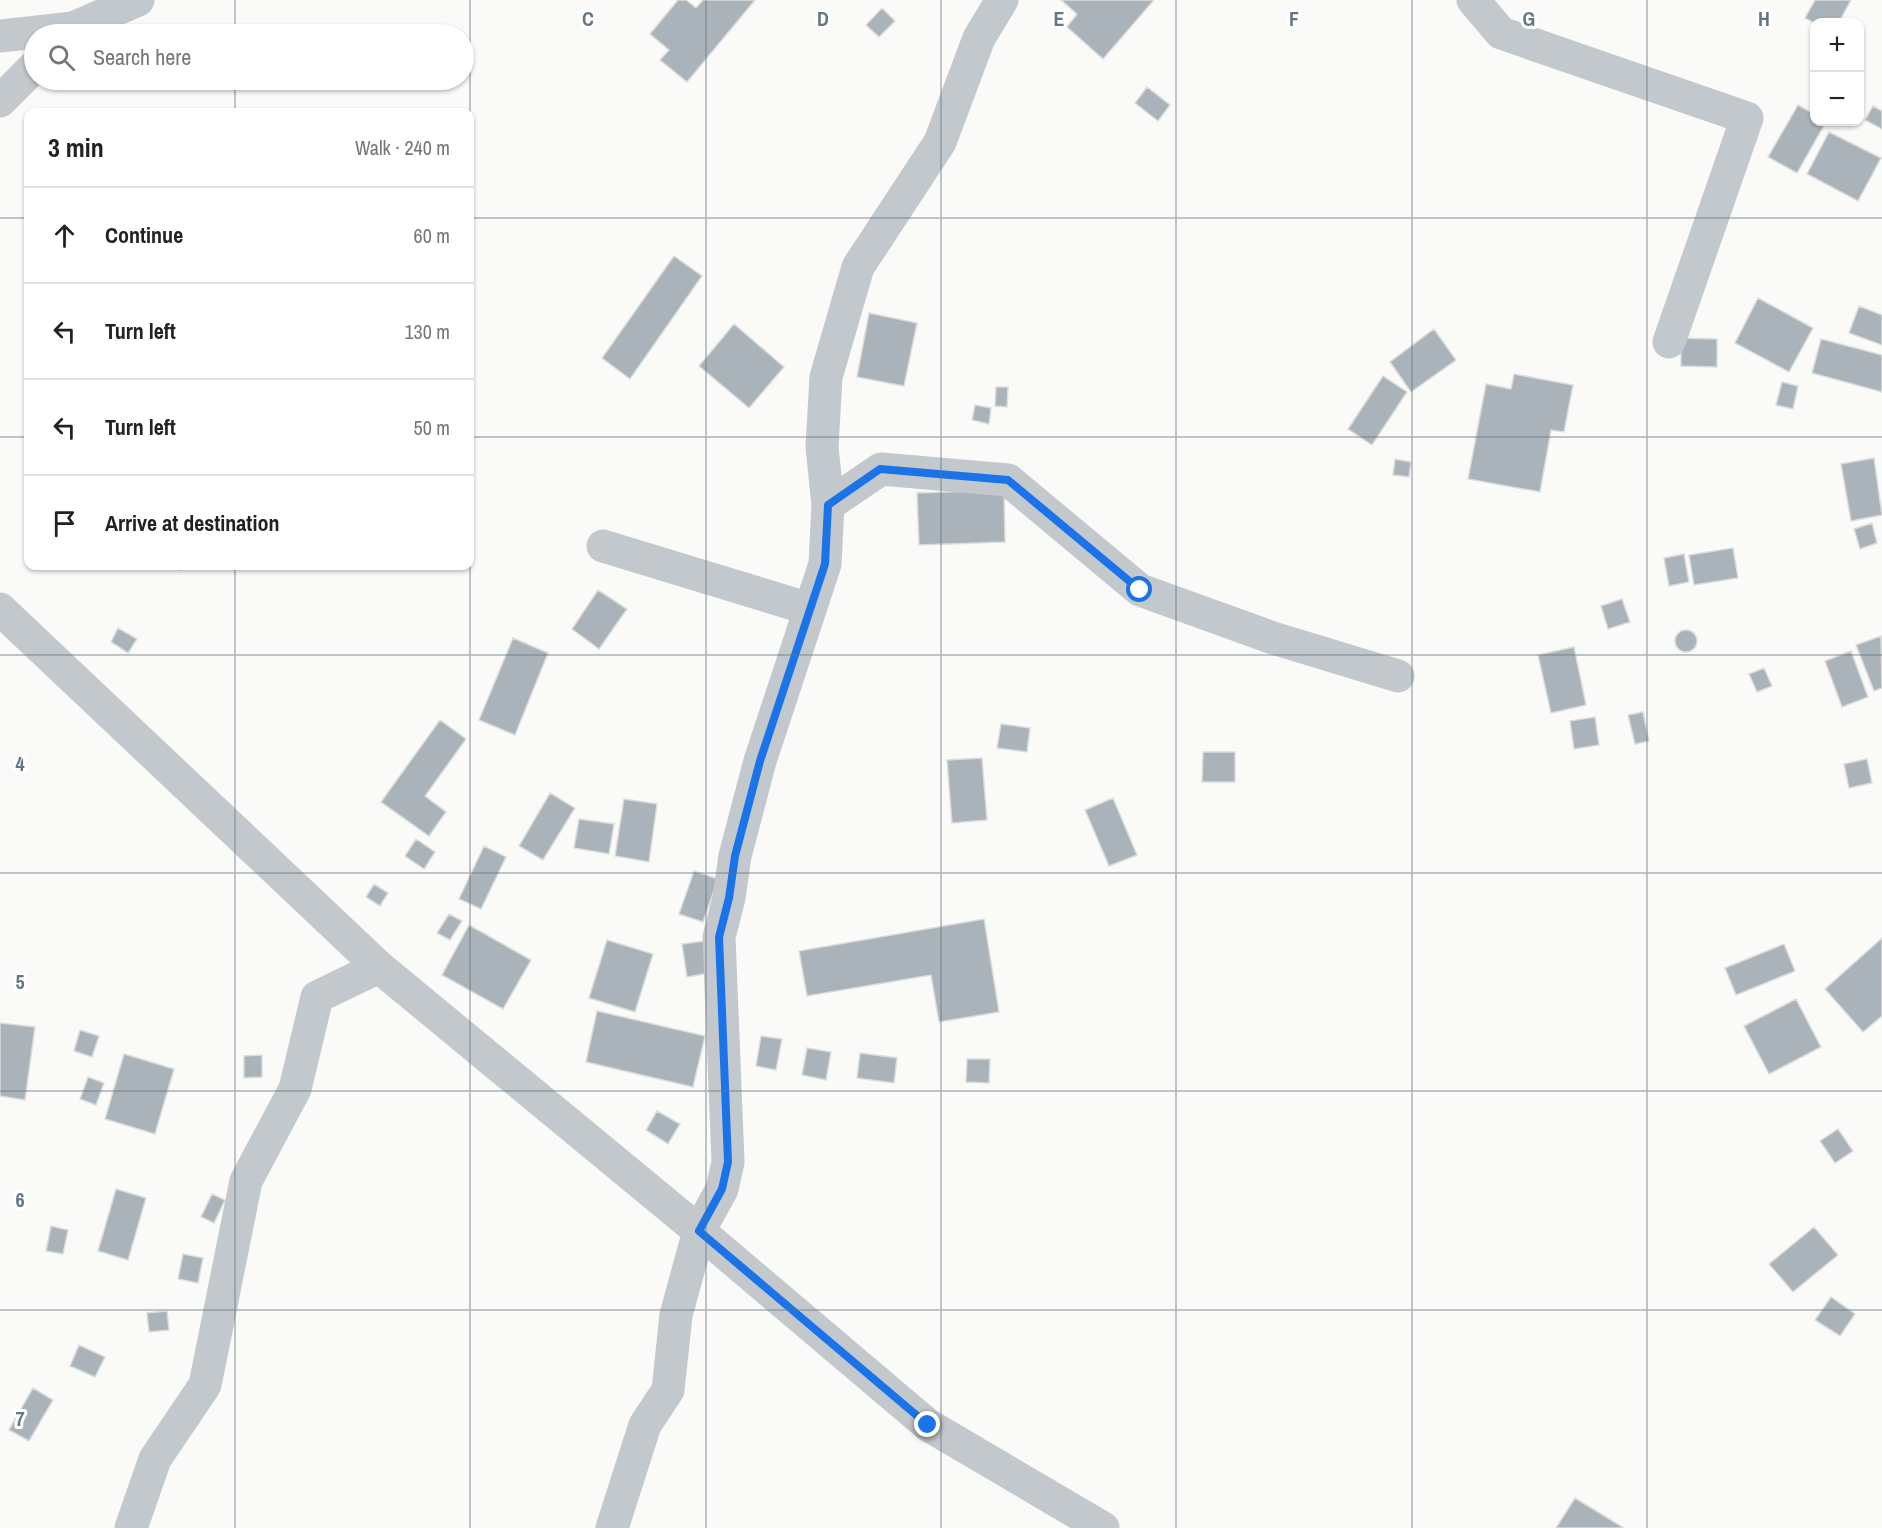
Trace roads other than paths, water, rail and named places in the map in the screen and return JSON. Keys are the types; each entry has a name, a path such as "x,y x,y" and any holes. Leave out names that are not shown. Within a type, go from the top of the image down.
{"street":[{"path":"85,24 138,0"},
{"path":"612,1528 645,1425 668,1390 676,1315 699,1231 722,1189 728,1162 719,937 729,898 735,856 760,761 825,564 828,505 822,447 826,377 858,267 940,142 979,38 1002,0"},
{"path":"1473,0 1501,33 1747,118 1669,342"},
{"path":"0,36 24,34"},
{"path":"0,101 24,77"},
{"path":"828,505 880,469 1008,480 1140,590 1273,638 1398,676"},
{"path":"603,546 810,609"},
{"path":"0,609 379,967 699,1231 928,1425 1103,1528"},
{"path":"131,1528 155,1459 206,1385 246,1181 295,1089 317,997 379,967"}]}
